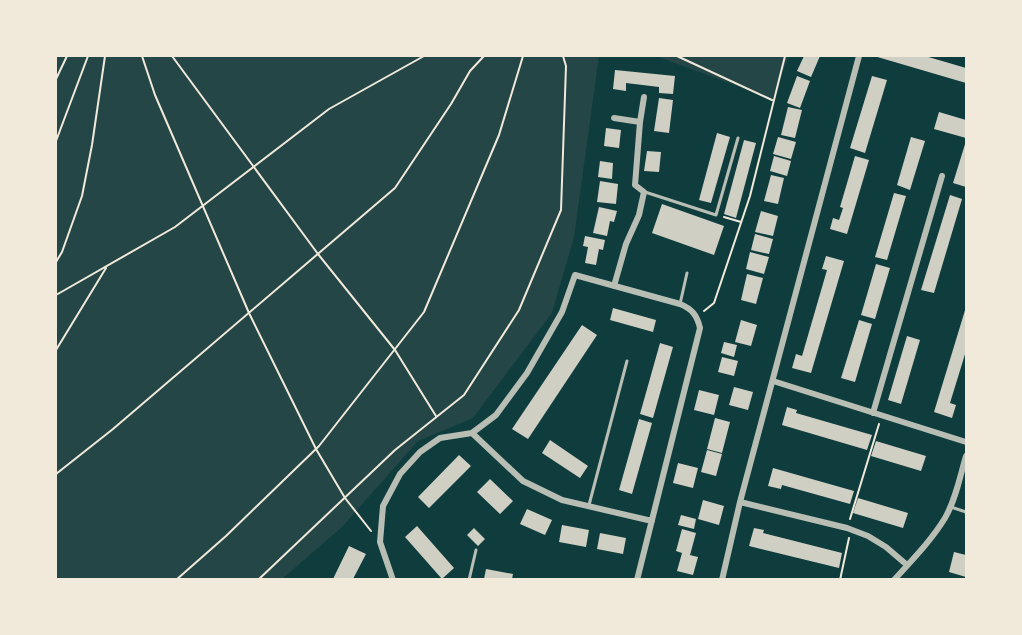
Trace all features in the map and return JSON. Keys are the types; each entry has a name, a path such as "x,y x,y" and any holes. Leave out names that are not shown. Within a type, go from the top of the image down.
{"street":[{"path":"722,579 740,502 859,56"},
{"path":"614,286 626,244 639,215 644,192 635,185 644,97"},
{"path":"614,118 640,122"},
{"path":"873,413 942,176"},
{"path":"393,579 380,542 383,506 400,474 420,452 440,438 472,433 496,415 527,373 562,312 575,275 680,304 689,308 697,317 700,328 637,579"},
{"path":"773,381 966,442"},
{"path":"472,433 523,481 562,500 652,521"},
{"path":"894,579 924,547 944,518 950,507 966,456"},
{"path":"740,502 847,528 868,536 908,565"}],"lane":[{"path":"644,192 716,215 738,138"},
{"path":"680,304 687,273"},
{"path":"590,505 627,361"},
{"path":"950,507 966,512"},
{"path":"469,579 476,550"}],"path":[{"path":"56,78 67,56"},
{"path":"56,141 88,56"},
{"path":"56,262 62,252 82,196 105,56"},
{"path":"142,56 155,95 249,313 316,449 345,498 380,542"},
{"path":"172,56 318,254 395,350 436,417"},
{"path":"56,295 175,227 329,109 423,56"},
{"path":"56,474 113,429 395,188 451,104 470,71 484,56"},
{"path":"176,579 226,536 316,449 424,312 499,135 523,56"},
{"path":"258,579 395,450 464,395 519,310 561,210 566,66 563,56"},
{"path":"677,56 774,101"},
{"path":"697,317 714,303 750,196 785,56"},
{"path":"716,215 741,222"},
{"path":"56,350 107,266"},
{"path":"840,579 850,541 847,528 882,415"}],"shaded area":[{"path":"56,56 599,56 574,237 552,313 473,418 418,441 342,527 282,579 56,579"},
{"path":"656,56 789,56 772,99"}],"building":[{"path":"804,56 820,56 811,77 797,71"},
{"path":"874,56 925,56 966,68 966,83"},
{"path":"615,70 675,76 673,94 659,93 659,87 626,83 626,91 613,89"},
{"path":"797,76 810,81 800,108 787,103"},
{"path":"872,76 887,80 865,153 850,148"},
{"path":"659,98 673,100 669,133 654,131"},
{"path":"788,107 802,110 795,138 781,135"},
{"path":"939,112 966,120 966,138 934,129"},
{"path":"606,128 621,130 619,148 604,146"},
{"path":"717,133 730,137 711,203 699,200"},
{"path":"778,137 796,142 791,159 773,154"},
{"path":"911,137 925,141 910,190 897,185"},
{"path":"744,140 756,143 736,218 724,214"},
{"path":"966,141 966,187 953,183"},
{"path":"647,151 661,152 659,172 644,171"},
{"path":"774,156 791,161 787,176 770,171"},
{"path":"855,156 869,160 847,234 830,229 833,218 839,220 843,208 840,207"},
{"path":"600,161 613,163 612,179 598,177"},
{"path":"771,175 784,178 778,204 764,201"},
{"path":"600,181 618,184 616,204 597,202"},
{"path":"894,193 906,196 887,260 875,257"},
{"path":"950,195 962,199 934,293 921,290"},
{"path":"662,204 724,226 714,255 652,233"},
{"path":"599,207 617,211 614,222 610,221 607,236 593,233"},
{"path":"761,211 778,216 773,236 755,232"},
{"path":"755,234 773,239 769,254 751,250"},
{"path":"585,236 605,240 603,250 599,249 596,265 585,263 588,247 583,246"},
{"path":"750,252 769,257 764,274 746,269"},
{"path":"826,256 844,261 811,373 792,368 796,354 802,356 827,270 822,269"},
{"path":"876,264 890,268 875,319 861,315"},
{"path":"747,274 763,278 756,304 741,300"},
{"path":"966,307 966,351 950,403 956,405 952,418 934,412"},
{"path":"613,308 656,320 653,332 610,320"},
{"path":"741,320 757,325 751,346 735,342"},
{"path":"859,320 872,324 855,382 841,378"},
{"path":"582,325 597,335 528,439 512,429"},
{"path":"907,336 920,340 901,404 888,400"},
{"path":"724,342 737,345 734,357 721,353"},
{"path":"660,343 673,347 653,418 640,414"},
{"path":"722,357 738,361 734,376 718,372"},
{"path":"734,387 753,392 748,410 729,405"},
{"path":"699,390 719,395 714,415 694,410"},
{"path":"787,407 797,410 796,413 872,435 867,450 782,425"},
{"path":"715,418 730,422 722,453 707,449"},
{"path":"639,419 652,423 632,494 619,490"},
{"path":"550,440 588,466 580,478 542,453"},
{"path":"876,441 926,456 921,471 871,456"},
{"path":"707,450 722,454 716,476 701,472"},
{"path":"459,455 471,466 429,508 418,497"},
{"path":"678,463 698,468 693,488 673,483"},
{"path":"773,468 854,491 850,504 782,485 781,489 768,486"},
{"path":"490,479 513,501 500,514 477,492"},
{"path":"858,498 908,513 903,528 853,513"},
{"path":"703,500 724,506 719,525 698,519"},
{"path":"527,509 552,520 545,535 520,524"},
{"path":"681,515 696,519 694,529 678,525"},
{"path":"562,525 589,530 586,547 559,542"},
{"path":"417,526 454,568 442,579 405,537"},
{"path":"474,528 485,539 478,546 467,535"},
{"path":"754,528 764,530 763,533 842,553 839,568 749,546"},
{"path":"682,529 696,533 690,555 698,557 693,575 677,571 682,553 676,551"},
{"path":"600,533 626,538 623,554 597,549"},
{"path":"349,546 366,554 353,579 333,579"},
{"path":"954,552 966,555 966,577 949,572"},
{"path":"486,569 513,574 512,579 484,579"}]}
